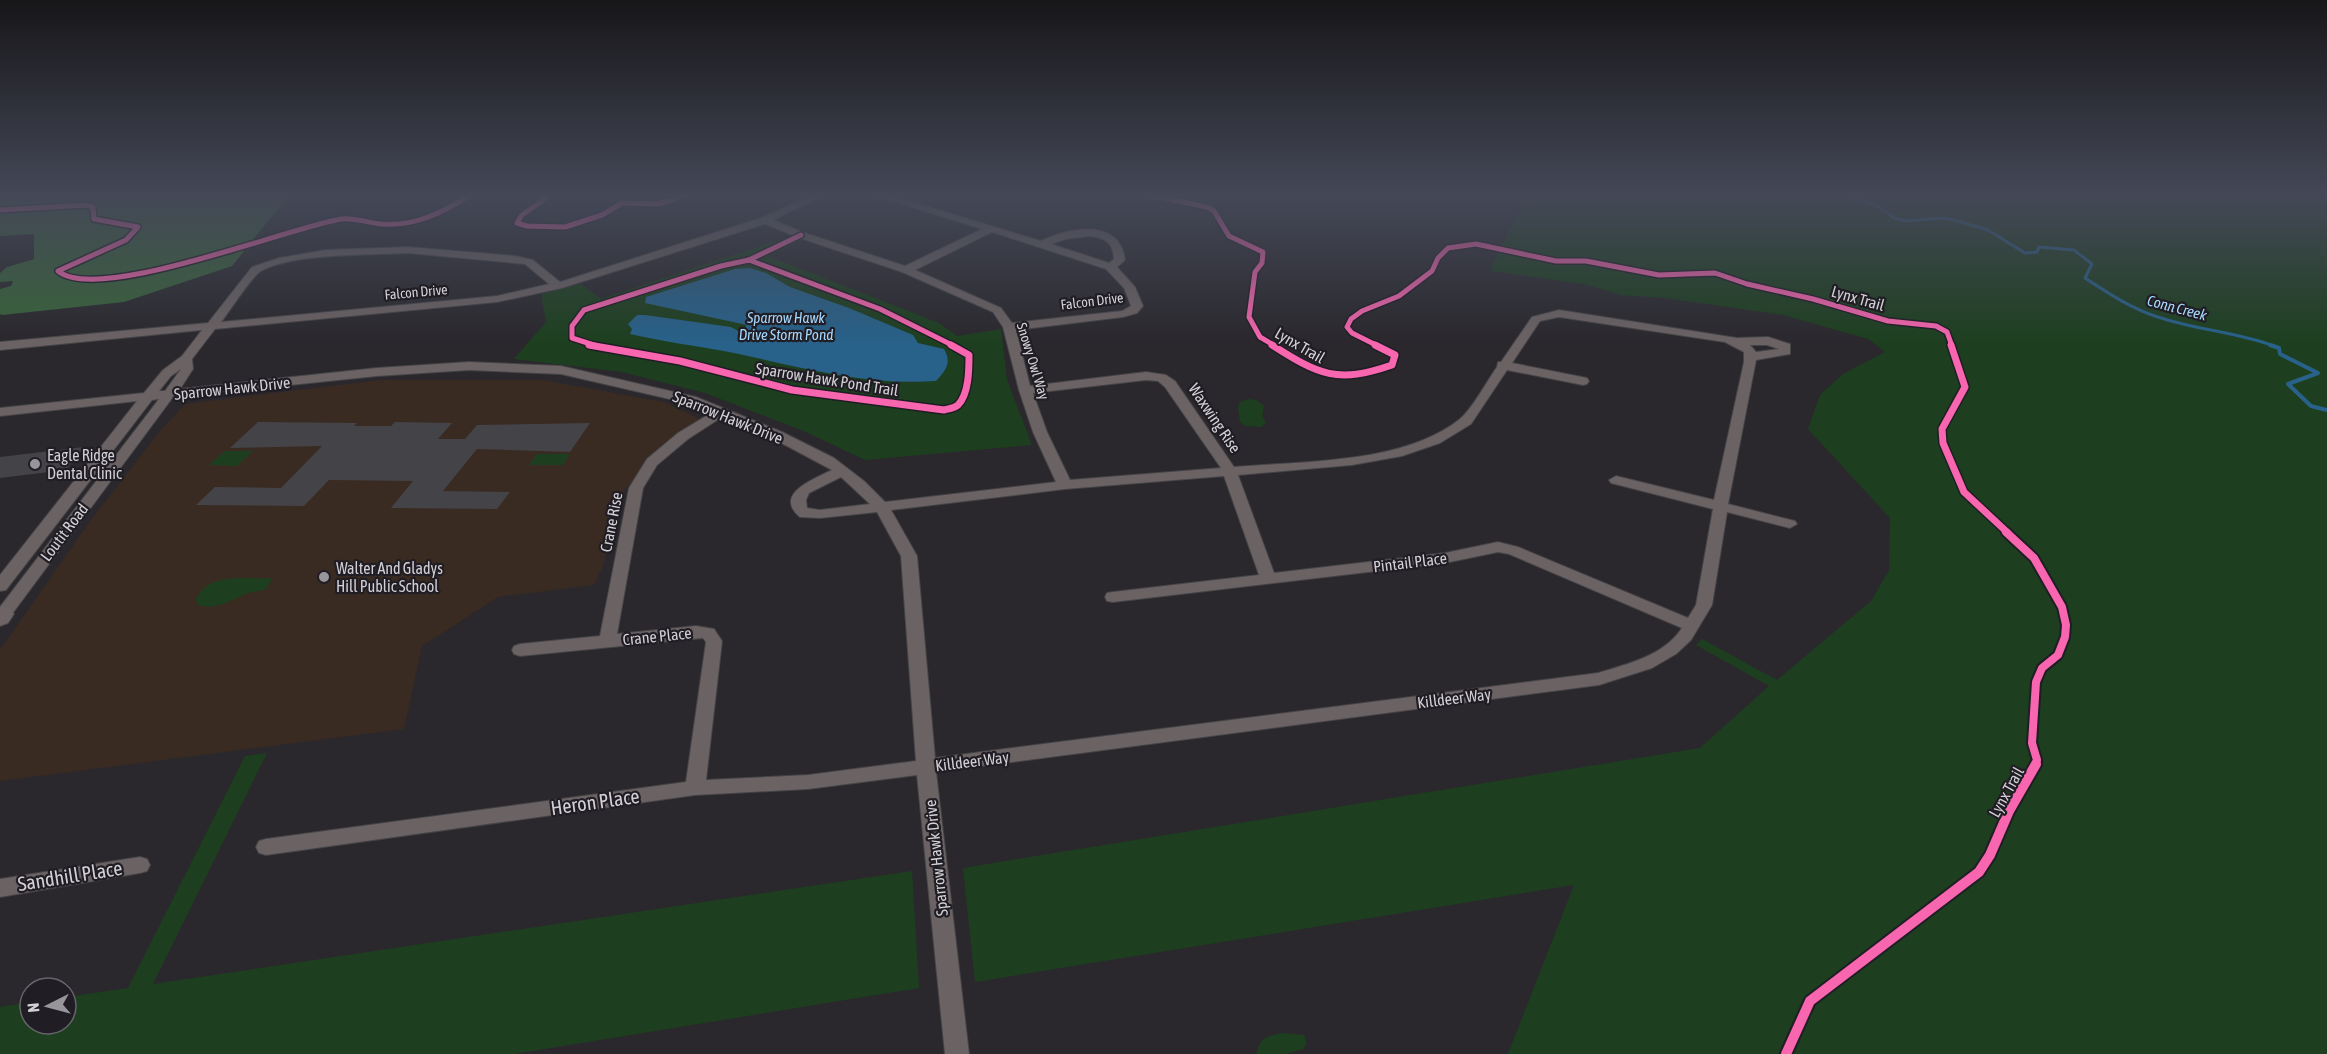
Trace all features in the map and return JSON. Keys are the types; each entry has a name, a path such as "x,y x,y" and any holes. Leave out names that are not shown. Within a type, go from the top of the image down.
{"street":[{"name":"Falcon Drive","path":"0,346 497,300 558,286 689,244"},
{"name":"Snowy Owl Way","path":"829,244 906,270 997,310 1009,327 1025,390 1040,432 1065,485"},
{"path":"906,270 958,244"},
{"path":"1110,267 1120,260 1121,251 1116,244"},
{"name":"Falcon Drive","path":"1009,327 1137,309 1134,295 1110,267 1042,245"},
{"name":"Loutit Road","path":"0,586 167,373 186,359 256,269 279,261 325,253 408,250 529,262 558,286"},
{"path":"842,471 803,490 799,500 800,510 810,515 1065,485 1352,460 1397,453 1435,440 1466,421 1502,365 1536,319 1559,313 1737,342 1768,341 1786,347 1786,351 1750,357 1750,351 1737,342"},
{"name":"Killdeer Way","path":"926,766 1599,679 1646,664 1670,650 1692,626 1704,605 1720,508 1750,357"},
{"name":"Loutit Road","path":"1,616 169,395 187,369 186,359"},
{"path":"1502,365 1584,381"},
{"name":"Sparrow Hawk Drive","path":"0,412 377,372 469,366 561,370 669,393 777,435 830,461 859,484 882,507 909,556 926,766 957,1054"},
{"name":"Waxwing Rise","path":"1025,390 1146,376 1162,378 1170,384 1229,469 1268,578"},
{"name":"Crane Rise","path":"607,641 636,488 652,462 683,436 722,412"},
{"path":"1616,480 1790,524"},
{"name":"Pintail Place","path":"1113,597 1445,558 1498,547 1513,550 1692,626"},
{"name":"Crane Place","path":"520,650 696,632 708,633 714,641 695,788"},
{"name":"Heron Place","path":"266,847 695,788 808,782 926,766"},
{"name":"Sandhill Place","path":"0,888 140,865"}],"shaded area":[{"name":"Walter And Gladys Hill Public School","path":"380,380 543,380 664,402 700,419 625,489 602,568 594,585 498,597 422,646 404,729 0,781 0,650 88,524 159,432 185,404"}],"green space":[{"path":"34,244 250,244 232,266 124,302 0,314 0,289 11,286 13,281 0,282 0,273 7,267 34,259"},
{"path":"765,244 794,244 768,256 939,323 957,336 1001,329 1007,380 1032,445 865,460 804,431 705,393 622,372 514,359 546,322 541,294 581,284 601,299"},
{"path":"1503,244 2327,244 2327,1054 1508,1054 1574,885 975,982 963,868 1700,748 1769,686 1696,645 1702,639 1777,680 1871,601 1889,570 1890,518 1808,429 1820,395 1843,374 1885,352 1868,339 1783,315 1665,298 1621,295 1584,284 1490,271"},
{"path":"1249,399 1256,400 1264,406 1262,417 1266,422 1262,427 1246,426 1240,422 1238,407 1240,402"},
{"path":"225,451 253,451 237,466 209,465"},
{"path":"537,454 570,454 563,465 529,465"},
{"path":"273,578 266,589 248,593 218,606 198,605 196,599 202,590 219,581"},
{"path":"267,753 153,984 912,871 919,988 514,1054 0,1054 0,1007 18,1004 18,1036 78,1036 78,995 128,988 245,756"},
{"path":"1284,1033 1304,1035 1307,1043 1303,1049 1287,1054 1257,1054 1262,1040"}],"water":[{"name":"Sparrow Hawk Drive Storm Pond","path":"750,268 766,273 790,287 849,308 913,335 918,343 944,349 948,358 945,370 936,381 885,381 834,374 630,334 632,329 628,324 637,315 731,327 740,332 747,325 645,303 646,297 735,269"}],"building":[{"path":"258,422 357,423 354,426 391,426 395,422 452,423 438,439 465,439 477,425 590,423 570,452 477,449 443,491 510,492 497,509 391,508 413,481 329,480 304,506 196,505 215,487 281,488 322,446 230,448"},
{"name":"Eagle Ridge Dental Clinic","path":"84,447 66,470 0,478 0,457"}],"waterway":[{"name":"Conn Creek","path":"2011,244 2025,253 2037,252 2039,247 2074,250 2092,264 2085,278 2139,310 2172,321 2246,337 2274,346"},
{"name":"Conn Creek","path":"2270,345 2279,348 2280,354 2318,373 2288,384 2311,406 2327,410"}],"cycle path":[{"path":"117,244 58,271 65,277 87,280 139,275 251,244"},
{"name":"Sparrow Hawk Pond Trail","path":"749,260 782,244"},
{"name":"Lynx Trail","path":"1246,244 1263,252 1262,263 1255,272 1249,317 1260,337 1308,366 1337,376 1371,373 1392,365 1395,355 1352,333 1347,327 1351,319 1362,311 1399,296 1432,271 1438,258 1448,248 1473,244"},
{"name":"Lynx Trail","path":"1477,244 1556,261 1586,261 1659,275 1715,273 1747,284 1813,299 1888,321 1936,326 1947,332 1965,387 1942,429 1943,443 1949,461 1964,492 2034,558 2062,607 2066,625 2065,637 2058,655 2042,668 2036,682 2032,743 2037,760 2034,770 2009,811 1990,855 1979,872 1810,1001 1786,1054"},
{"name":"Sparrow Hawk Pond Trail","path":"749,260 880,309 964,351 969,355 968,374 960,402 957,406 944,410 792,390 680,361 590,345 572,338 572,326 584,310 721,266 749,260"}],"place":[{"name":"Eagle Ridge Dental Clinic","path":"35,464"},
{"name":"Walter And Gladys Hill Public School","path":"324,577"}]}
